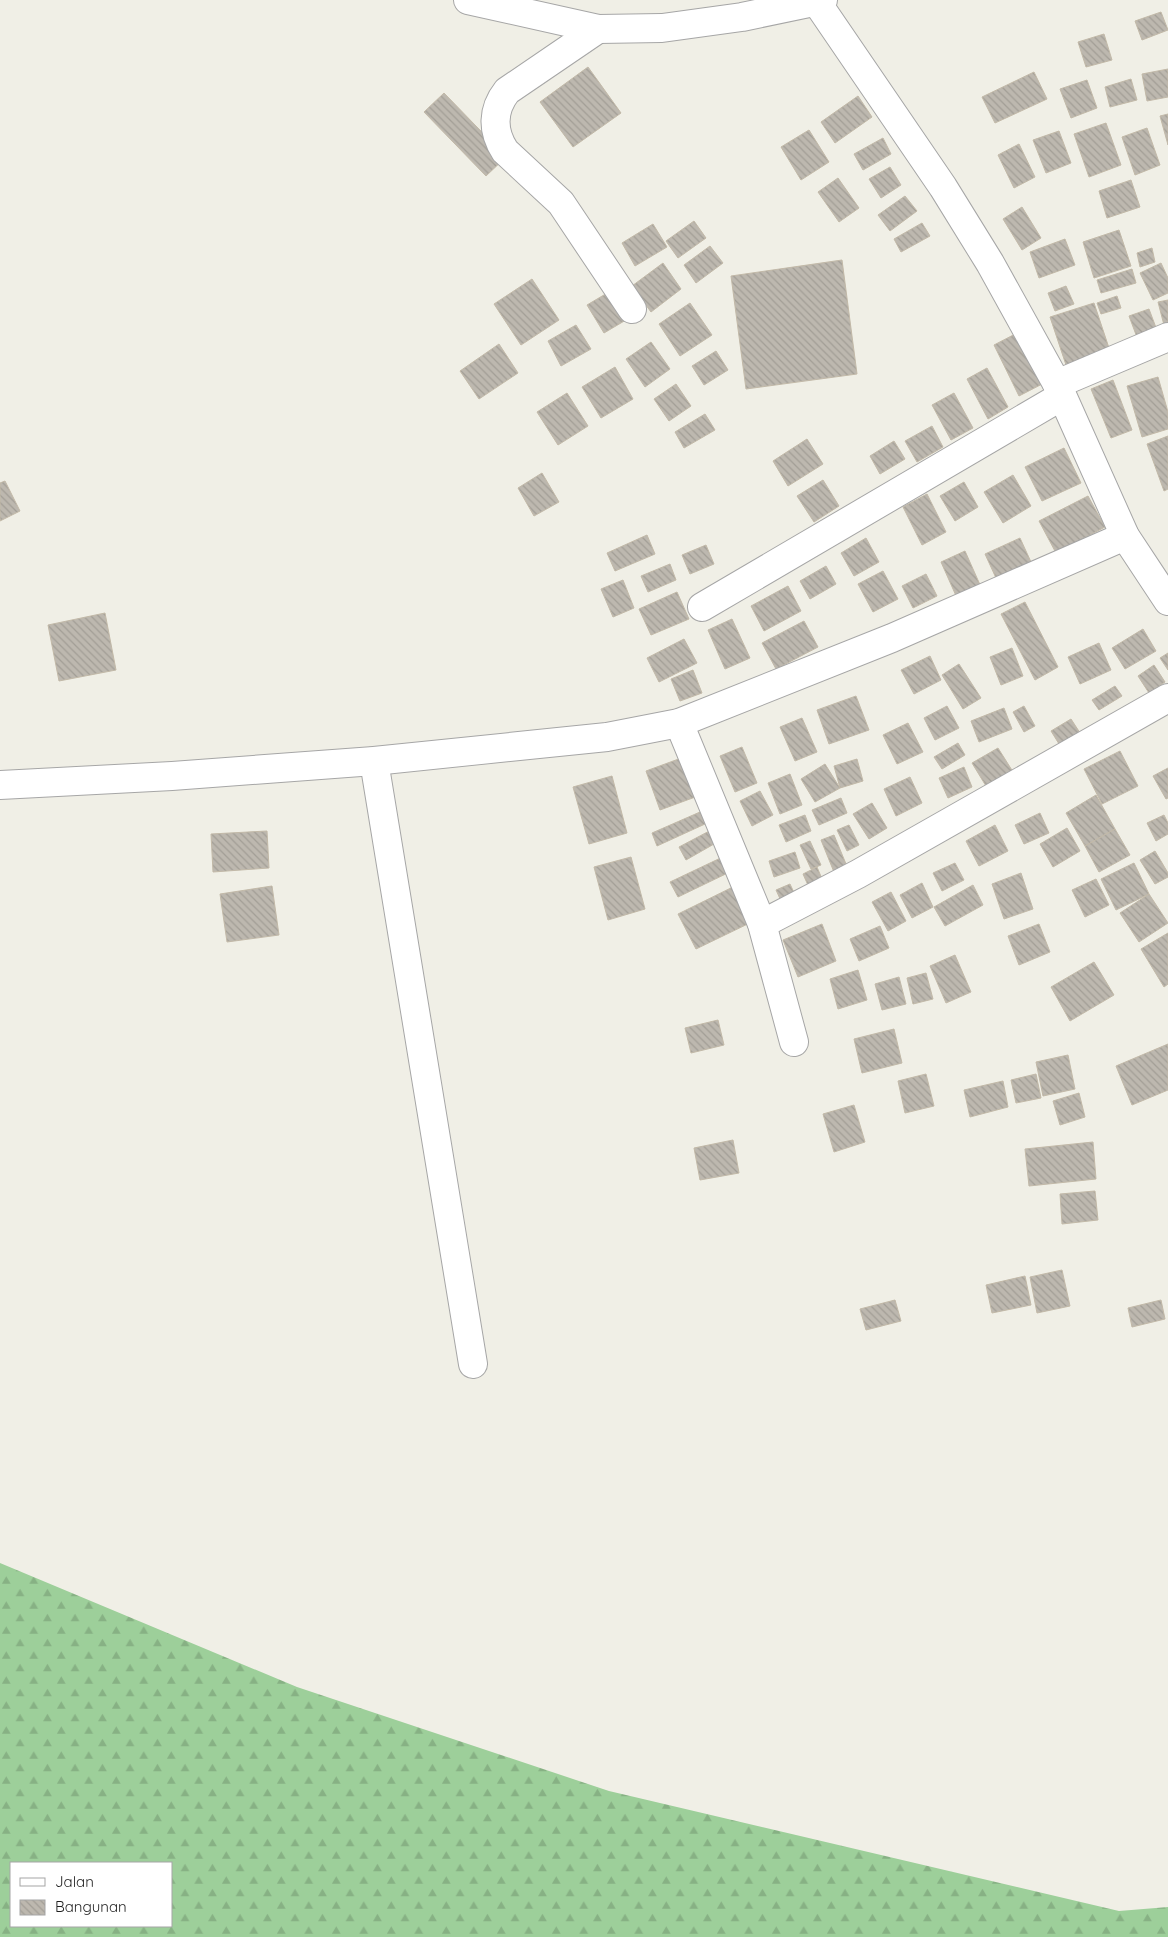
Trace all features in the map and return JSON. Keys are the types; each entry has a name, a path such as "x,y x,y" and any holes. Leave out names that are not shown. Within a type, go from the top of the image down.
{"street":[{"path":"468,0 598,29 662,28 742,17 820,0 943,187 990,263 1060,390 1125,536 1168,602"},
{"path":"598,29 507,91 500,100 495,113 496,128 499,142 505,151 561,203 632,309"},
{"path":"702,607 1060,390 1168,337"},
{"path":"0,785 172,776 374,761 607,737 679,723 892,638 1125,536"},
{"path":"762,924 858,874 1168,698"},
{"path":"679,723 762,924 794,1042"},
{"path":"374,761 473,1364"}],"green space":[{"path":"0,1563 297,1687 609,1791 1119,1911 1168,1907 1168,1937 0,1937"}],"building":[{"path":"1161,12 1168,30 1142,40 1135,21"},
{"path":"1104,34 1112,60 1086,67 1078,42"},
{"path":"588,67 621,113 573,147 540,102"},
{"path":"1168,69 1168,97 1147,101 1142,74"},
{"path":"1034,72 1047,99 995,123 982,97"},
{"path":"1131,79 1137,100 1110,107 1105,87"},
{"path":"1087,80 1097,108 1071,118 1060,89"},
{"path":"444,93 506,157 486,176 424,112"},
{"path":"858,96 872,117 835,143 821,122"},
{"path":"1168,114 1168,145 1160,116"},
{"path":"1106,123 1121,165 1089,177 1074,134"},
{"path":"1147,128 1160,165 1135,175 1122,137"},
{"path":"809,130 829,162 801,180 781,147"},
{"path":"1059,131 1071,163 1046,173 1033,140"},
{"path":"883,138 891,154 863,170 854,154"},
{"path":"1019,144 1035,177 1014,188 998,155"},
{"path":"890,167 901,185 881,198 869,179"},
{"path":"838,178 859,208 839,222 818,192"},
{"path":"1131,180 1140,207 1107,218 1099,191"},
{"path":"905,196 917,211 890,231 878,215"},
{"path":"1022,207 1041,238 1022,250 1003,219"},
{"path":"694,221 706,238 678,258 666,241"},
{"path":"922,223 930,236 901,252 894,239"},
{"path":"653,224 667,247 635,266 622,243"},
{"path":"1119,230 1131,266 1094,278 1083,242"},
{"path":"1065,239 1075,265 1039,278 1030,252"},
{"path":"710,246 723,263 696,283 684,265"},
{"path":"1152,248 1155,262 1140,267 1137,253"},
{"path":"842,260 857,374 746,389 731,276"},
{"path":"663,263 681,289 651,312 632,286"},
{"path":"1161,263 1168,278 1168,293 1153,300 1140,273"},
{"path":"1132,269 1136,283 1101,293 1097,280"},
{"path":"532,279 559,320 521,345 494,304"},
{"path":"1066,286 1074,304 1055,311 1048,293"},
{"path":"614,289 631,317 604,333 587,305"},
{"path":"1117,296 1121,308 1101,314 1097,303"},
{"path":"1168,300 1168,328 1165,329 1158,302"},
{"path":"690,303 712,335 680,356 659,324"},
{"path":"1094,303 1110,351 1066,365 1050,317"},
{"path":"1149,309 1158,333 1138,340 1129,316"},
{"path":"576,325 591,349 561,366 548,341"},
{"path":"1021,331 1046,382 1019,396 994,345"},
{"path":"651,342 670,369 645,387 626,359"},
{"path":"499,344 518,373 479,399 460,371"},
{"path":"716,351 728,370 704,385 692,366"},
{"path":"615,367 633,399 601,418 582,387"},
{"path":"987,368 1008,407 988,419 967,379"},
{"path":"1158,377 1168,412 1168,429 1142,437 1127,386"},
{"path":"1113,380 1132,430 1111,438 1091,389"},
{"path":"676,384 691,406 669,421 654,399"},
{"path":"567,393 588,426 558,445 537,412"},
{"path":"954,393 973,428 951,440 932,405"},
{"path":"705,414 715,430 684,448 675,432"},
{"path":"932,426 943,447 917,462 905,441"},
{"path":"1168,436 1168,489 1164,491 1147,444"},
{"path":"807,439 823,464 788,486 773,461"},
{"path":"894,441 905,459 880,474 870,456"},
{"path":"1064,448 1081,483 1042,501 1025,467"},
{"path":"542,473 559,502 534,516 518,488"},
{"path":"1013,475 1031,506 1003,523 984,492"},
{"path":"823,480 839,506 814,522 797,496"},
{"path":"5,481 20,511 0,521 0,483"},
{"path":"964,482 978,507 955,521 940,496"},
{"path":"927,494 946,532 922,545 903,507"},
{"path":"1088,496 1105,527 1056,553 1039,521"},
{"path":"647,535 655,554 615,571 607,553"},
{"path":"866,538 879,562 854,576 841,553"},
{"path":"1020,538 1031,562 996,578 985,554"},
{"path":"706,545 714,564 690,574 682,555"},
{"path":"965,551 981,587 957,598 941,562"},
{"path":"670,564 676,580 648,592 641,576"},
{"path":"826,566 836,584 810,599 800,581"},
{"path":"883,571 898,599 873,612 858,584"},
{"path":"926,574 937,596 913,608 902,586"},
{"path":"623,580 634,608 613,617 601,589"},
{"path":"788,586 801,611 764,631 751,606"},
{"path":"677,592 689,619 651,635 639,609"},
{"path":"1025,602 1058,667 1035,680 1001,614"},
{"path":"105,613 116,670 59,681 48,625"},
{"path":"732,619 750,658 725,669 708,630"},
{"path":"804,621 818,647 776,669 762,643"},
{"path":"1143,629 1156,651 1125,669 1112,648"},
{"path":"684,639 697,663 659,682 647,658"},
{"path":"1099,643 1111,670 1080,684 1068,657"},
{"path":"1012,648 1023,676 1001,685 990,657"},
{"path":"1168,653 1168,670 1160,658"},
{"path":"930,656 941,680 914,694 901,670"},
{"path":"959,664 981,698 963,709 942,675"},
{"path":"1154,665 1165,682 1149,693 1138,676"},
{"path":"693,670 702,693 680,701 671,679"},
{"path":"1115,686 1122,696 1099,710 1092,700"},
{"path":"856,696 869,730 829,744 817,710"},
{"path":"947,706 959,728 935,740 924,718"},
{"path":"1024,706 1035,726 1024,732 1013,712"},
{"path":"1004,708 1012,729 979,742 971,721"},
{"path":"802,718 817,752 795,761 780,727"},
{"path":"1071,719 1084,739 1064,752 1051,731"},
{"path":"908,723 923,752 897,764 883,735"},
{"path":"958,743 965,755 942,769 934,757"},
{"path":"742,747 757,783 735,792 720,756"},
{"path":"998,748 1015,775 989,791 972,763"},
{"path":"1120,751 1138,786 1102,804 1084,769"},
{"path":"684,757 698,796 660,810 646,771"},
{"path":"857,759 863,781 840,788 834,766"},
{"path":"825,764 840,788 815,802 801,779"},
{"path":"964,767 972,787 948,798 939,778"},
{"path":"1168,768 1168,798 1166,799 1153,776"},
{"path":"790,774 802,805 780,814 768,783"},
{"path":"612,776 627,833 589,844 573,787"},
{"path":"910,777 922,803 896,816 884,789"},
{"path":"760,791 773,815 752,826 740,801"},
{"path":"1096,795 1115,829 1085,846 1066,813"},
{"path":"841,798 847,813 819,825 812,810"},
{"path":"872,803 887,828 869,839 853,814"},
{"path":"700,812 705,824 657,846 652,833"},
{"path":"1040,813 1049,833 1024,844 1015,825"},
{"path":"805,815 811,831 786,842 779,825"},
{"path":"1164,815 1168,823 1168,834 1156,841 1147,823"},
{"path":"849,825 859,845 847,851 837,830"},
{"path":"995,825 1008,851 979,866 966,841"},
{"path":"715,828 721,840 686,860 679,847"},
{"path":"1067,828 1080,851 1053,867 1040,844"},
{"path":"1115,829 1130,855 1099,872 1085,846"},
{"path":"267,831 269,868 213,872 211,834"},
{"path":"834,835 851,876 838,882 821,840"},
{"path":"810,841 821,865 811,869 800,845"},
{"path":"1155,851 1168,873 1168,877 1155,884 1140,860"},
{"path":"795,852 800,868 774,877 769,861"},
{"path":"729,854 736,869 678,897 670,882"},
{"path":"631,857 645,909 608,920 594,867"},
{"path":"955,863 964,880 942,891 933,873"},
{"path":"1134,863 1149,894 1116,910 1101,879"},
{"path":"817,867 825,886 811,892 803,874"},
{"path":"1021,873 1033,909 1004,919 992,884"},
{"path":"1096,879 1109,905 1085,917 1072,890"},
{"path":"741,883 758,919 696,949 678,914"},
{"path":"922,883 933,907 912,918 900,895"},
{"path":"790,884 796,897 782,903 776,890"},
{"path":"973,885 983,905 945,926 934,907"},
{"path":"272,886 279,935 227,942 220,894"},
{"path":"891,892 906,921 888,931 872,902"},
{"path":"1149,894 1168,923 1139,942 1120,913"},
{"path":"822,924 836,961 798,977 783,940"},
{"path":"1039,924 1050,952 1019,965 1008,936"},
{"path":"880,926 889,948 859,961 850,939"},
{"path":"1168,933 1168,984 1164,987 1141,949"},
{"path":"955,955 971,992 946,1003 930,966"},
{"path":"1094,962 1114,995 1070,1021 1051,987"},
{"path":"858,970 867,1000 838,1009 830,979"},
{"path":"926,973 933,999 913,1004 907,978"},
{"path":"899,977 906,1004 882,1010 875,984"},
{"path":"718,1020 724,1045 691,1053 685,1028"},
{"path":"894,1029 902,1063 862,1073 854,1039"},
{"path":"1168,1044 1168,1090 1132,1105 1116,1066"},
{"path":"1068,1055 1075,1089 1043,1096 1036,1062"},
{"path":"926,1074 934,1106 905,1113 898,1081"},
{"path":"1036,1074 1041,1098 1016,1103 1011,1080"},
{"path":"1003,1081 1008,1107 970,1117 964,1090"},
{"path":"1079,1093 1085,1117 1060,1125 1053,1101"},
{"path":"854,1105 865,1142 834,1152 823,1114"},
{"path":"733,1140 739,1173 700,1180 694,1148"},
{"path":"1093,1142 1096,1179 1029,1186 1025,1149"},
{"path":"1095,1191 1098,1220 1062,1224 1060,1194"},
{"path":"1062,1270 1070,1306 1037,1313 1030,1277"},
{"path":"1025,1276 1031,1305 992,1313 986,1285"},
{"path":"895,1300 901,1321 866,1330 860,1309"},
{"path":"1161,1300 1165,1319 1132,1327 1128,1308"}]}
